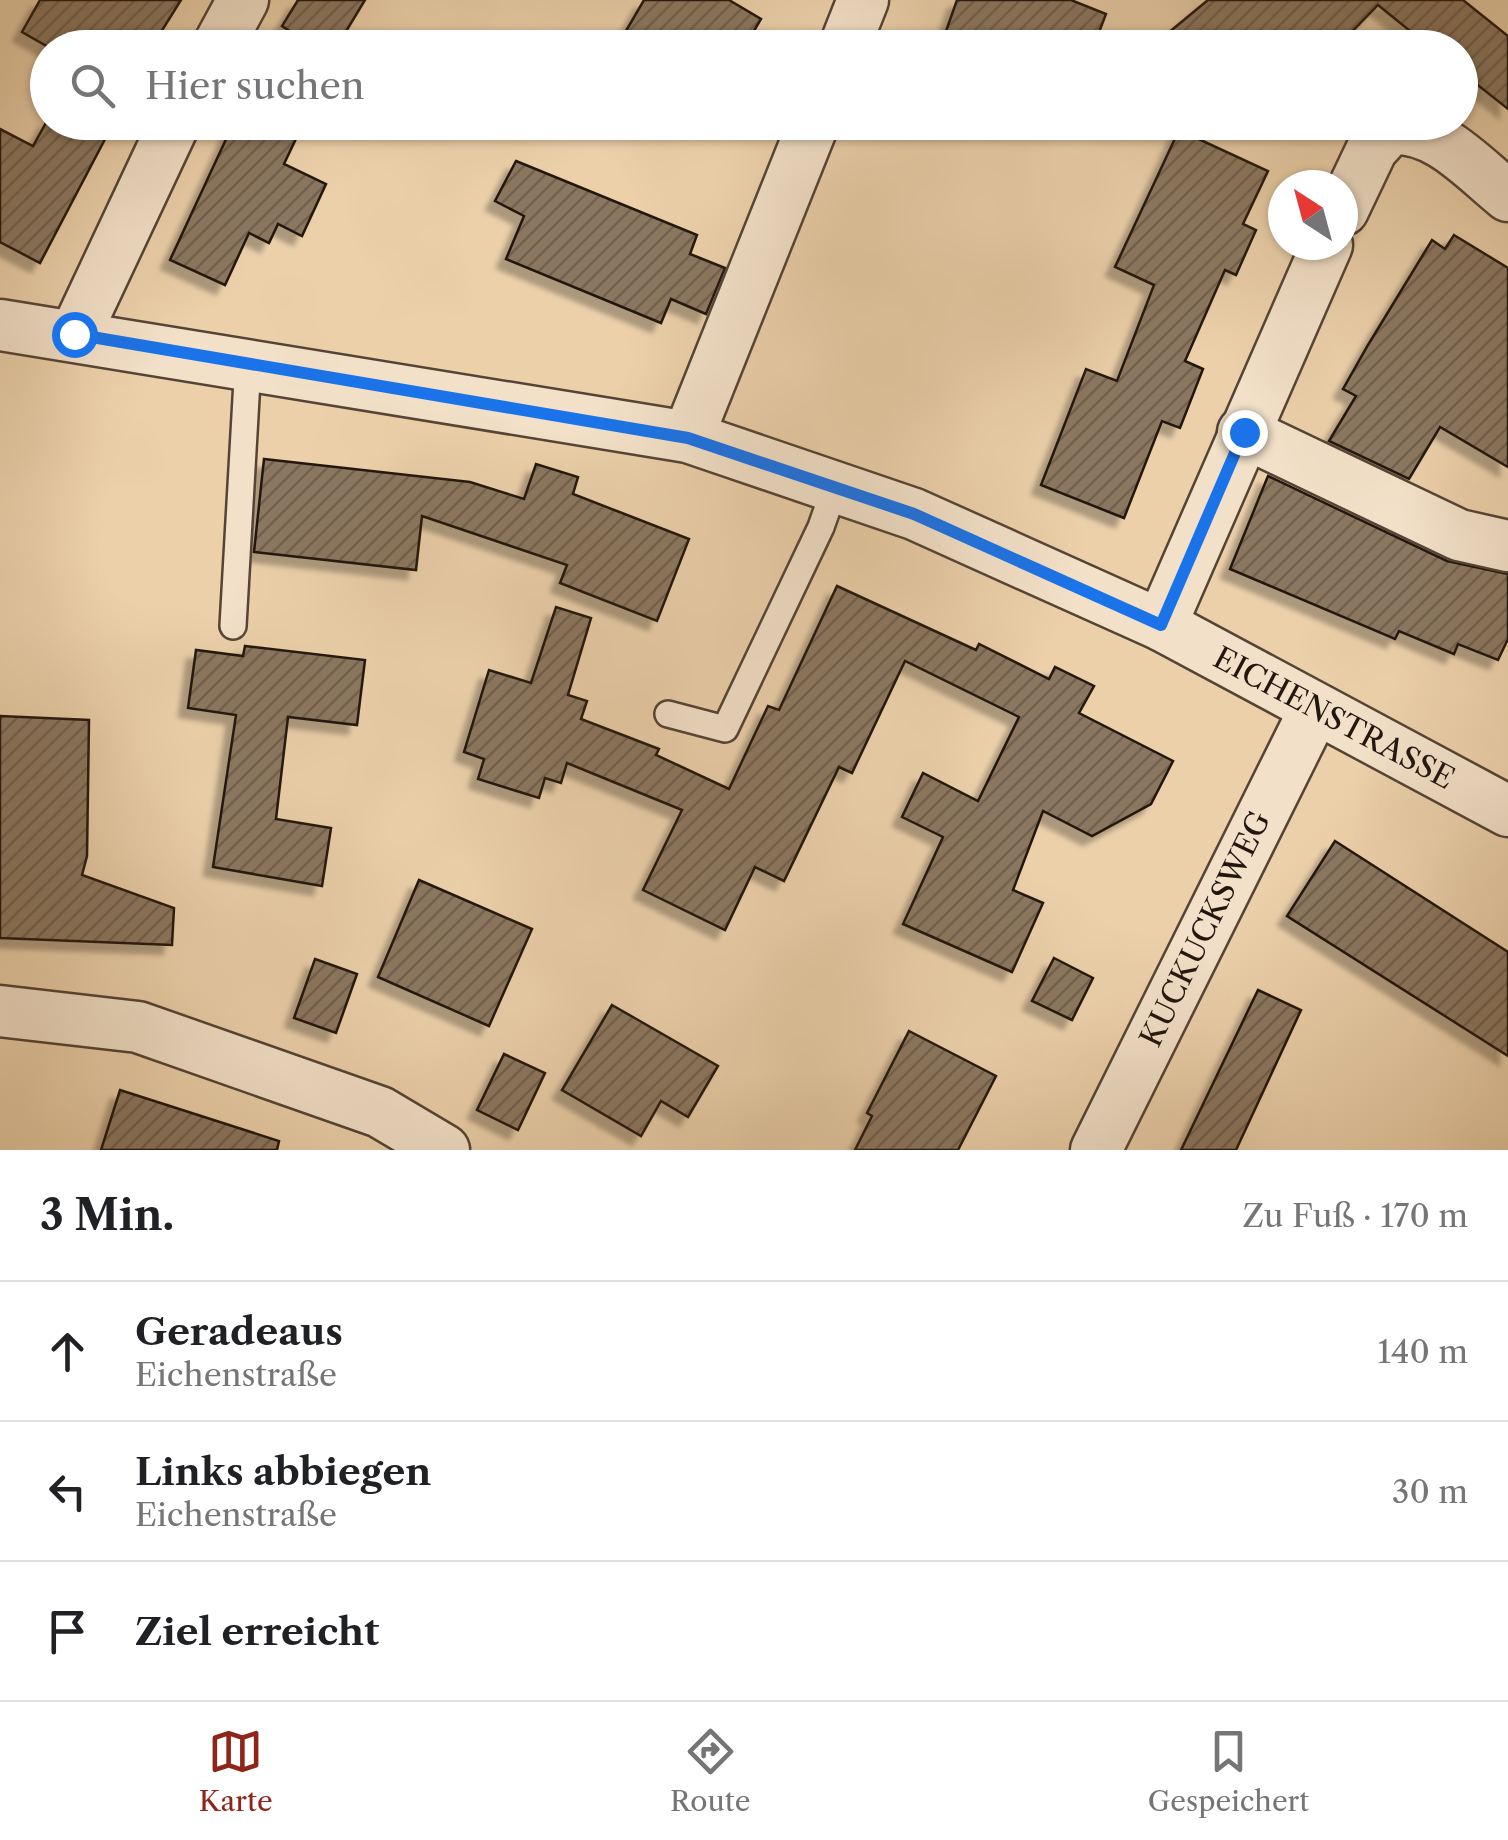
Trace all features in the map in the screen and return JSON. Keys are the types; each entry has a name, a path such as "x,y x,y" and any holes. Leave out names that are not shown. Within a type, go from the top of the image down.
{"street":[{"path":"227,30 243,0"},
{"path":"851,30 862,0"},
{"path":"74,334 167,140"},
{"path":"688,438 807,140"},
{"path":"1358,178 1381,140"},
{"path":"1438,140 1508,196"},
{"path":"1161,625 1320,260"},
{"name":"EICHENSTRASSE","path":"0,326 74,334 688,438 914,514 1161,625 1508,811"},
{"path":"1244,432 1459,535 1508,546"},
{"name":"KUCKUCKSWEG","path":"1096,1150 1314,709"},
{"path":"0,1011 138,1027 380,1112 444,1150"}],"lane":[{"path":"233,626 248,363"},
{"path":"668,714 726,729 821,528 835,487"}],"building":[{"path":"40,0 181,0 162,30 30,30 30,37 22,32"},
{"path":"298,0 365,0 347,30 288,30 282,26"},
{"path":"644,0 729,0 761,19 755,30 626,30"},
{"path":"957,0 1071,0 1106,14 1100,30 946,30"},
{"path":"1208,0 1463,0 1508,36 1508,109 1478,85 1478,30 1409,30 1378,5 1354,30 1172,30"},
{"path":"0,129 33,146 36,140 105,140 40,263 0,242"},
{"path":"226,140 295,140 284,164 326,184 302,236 278,224 269,243 249,233 225,285 170,260"},
{"path":"1174,140 1201,140 1268,171 1243,224 1256,230 1236,275 1225,270 1185,361 1203,369 1180,428 1162,421 1124,518 1041,485 1086,369 1117,381 1154,285 1115,267"},
{"path":"516,161 697,235 690,254 725,268 706,314 671,299 661,323 506,259 524,216 495,201"},
{"path":"1454,235 1508,268 1508,467 1440,427 1409,479 1329,441 1356,396 1343,389 1368,345 1432,240 1445,249"},
{"path":"264,459 470,482 524,499 536,464 578,477 573,494 689,539 657,621 560,583 567,565 422,516 416,570 254,552"},
{"path":"1268,476 1447,561 1508,574 1508,639 1498,660 1458,644 1454,654 1399,631 1395,639 1230,569"},
{"path":"837,586 976,650 979,644 1049,679 1055,667 1094,686 1079,713 1173,761 1151,804 1092,836 1043,811 1013,890 1043,903 1012,972 903,924 943,837 902,817 923,773 978,801 1019,717 905,661 852,773 839,767 784,881 755,867 725,930 643,890 682,810 567,763 561,783 545,778 539,798 478,779 484,759 464,752 489,670 531,683 556,607 591,618 568,695 587,701 581,719 659,749 656,755 729,789 768,706 779,710"},
{"path":"245,646 365,660 357,725 288,717 276,819 331,828 322,886 213,867 236,715 188,708 196,650 243,656"},
{"path":"0,716 89,720 87,856 82,875 174,908 172,945 0,938"},
{"path":"1335,841 1508,952 1508,1056 1287,916"},
{"path":"419,880 532,929 489,1026 378,977"},
{"path":"1054,958 1093,978 1072,1020 1032,1001"},
{"path":"315,959 357,974 336,1033 294,1018"},
{"path":"1258,990 1301,1010 1236,1150 1181,1150"},
{"path":"612,1005 718,1066 688,1117 661,1101 641,1136 562,1090"},
{"path":"909,1031 996,1076 958,1150 855,1150 872,1116 867,1113"},
{"path":"504,1054 545,1073 518,1130 477,1110"},
{"path":"120,1090 279,1141 277,1150 101,1150"}],"route":[{"path":"74,334 688,438 914,514 1161,625 1244,432"}]}
